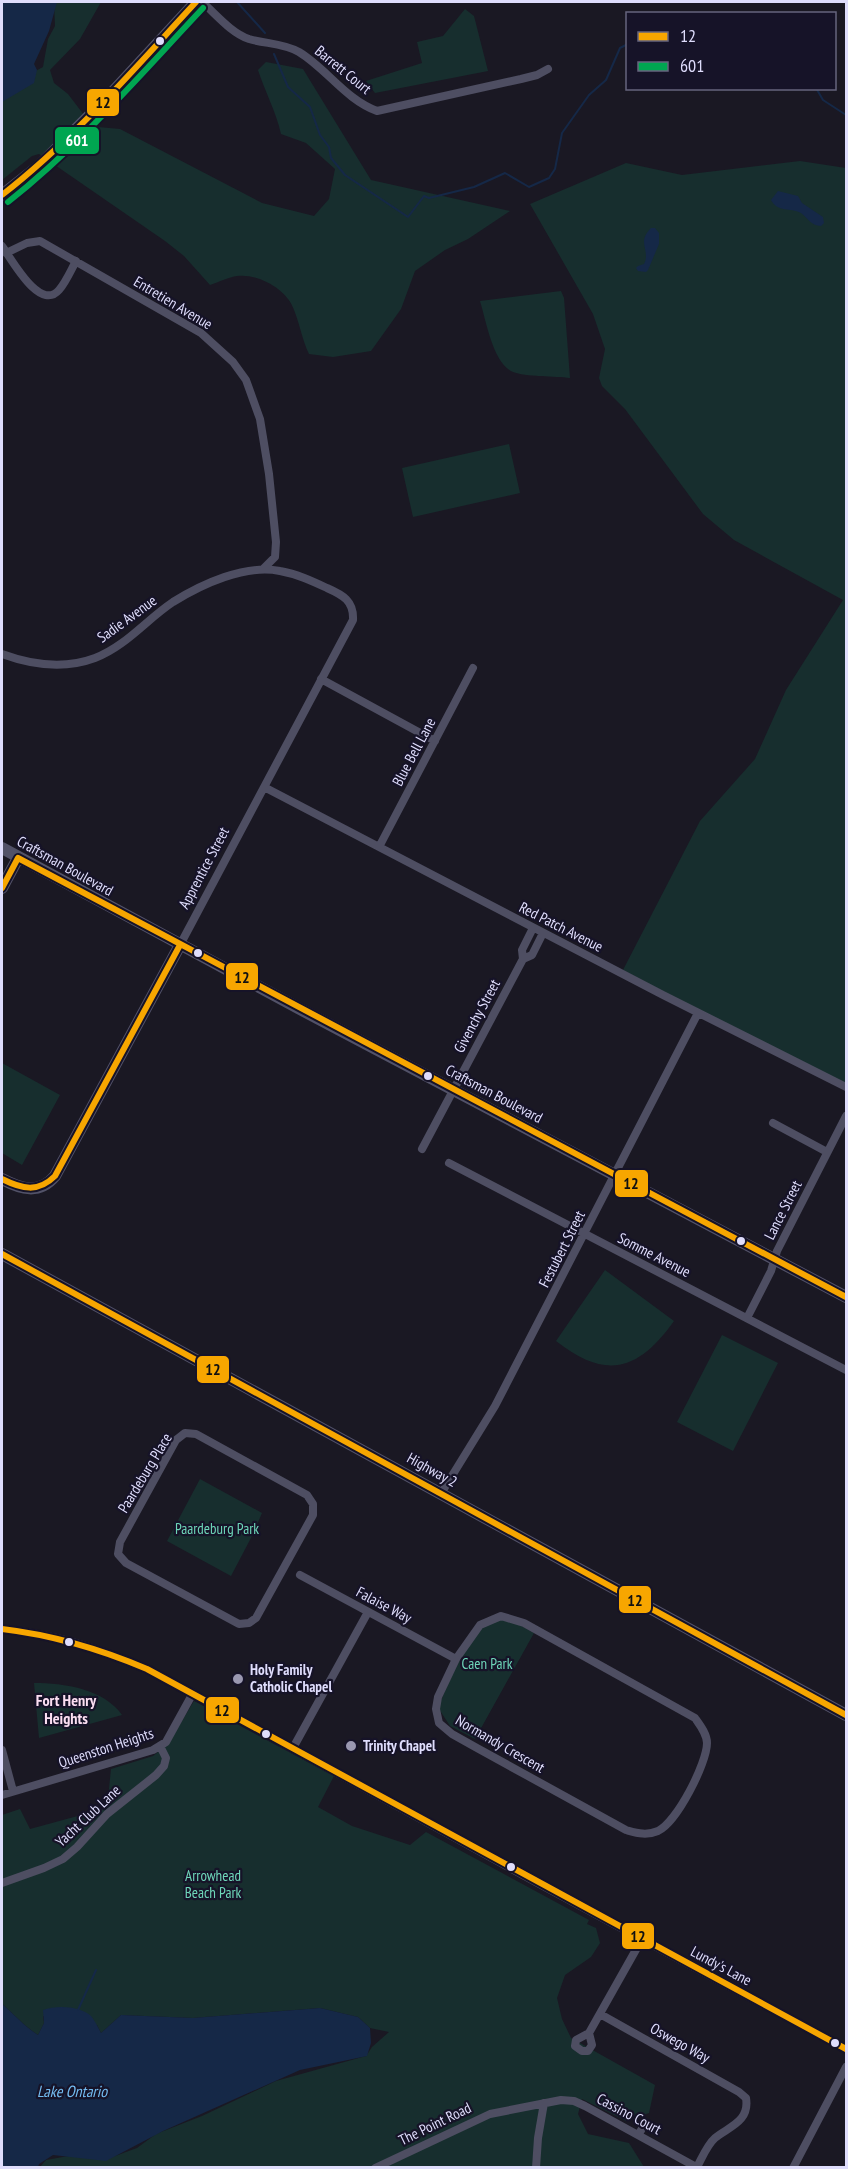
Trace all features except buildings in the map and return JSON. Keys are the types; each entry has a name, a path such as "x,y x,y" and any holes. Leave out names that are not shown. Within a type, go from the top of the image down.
{"street":[{"path":"2,195 39,166 108,97 196,2"},
{"name":"Barrett Court","path":"202,2 238,34 249,39 284,45 297,51 314,62 354,98 377,111 521,79 537,75 548,69"},
{"name":"Entretien Avenue","path":"76,261 58,292 51,296 41,295 32,287 4,249 40,241 76,261 201,333 233,362 246,380 260,419 269,474 276,542 274,557"},
{"path":"263,569 274,557 285,572"},
{"name":"Apprentice Street","path":"2,1179 27,1190 43,1186 55,1176 352,620 354,609 348,599 337,592 297,575 263,569"},
{"name":"Sadie Avenue","path":"2,654 26,663 47,666 71,664 95,658 127,640 173,603 215,579 263,569"},
{"name":"Blue Bell Lane","path":"379,848 473,668"},
{"path":"321,679 435,741"},
{"name":"Red Patch Avenue","path":"264,787 846,1088"},
{"name":"Craftsman Boulevard","path":"2,848 180,945 846,1297"},
{"path":"2,888 18,858"},
{"name":"Givenchy Street","path":"422,1149 523,959 522,950 533,928"},
{"name":"Givenchy Street","path":"523,959 531,955 543,933"},
{"name":"Festubert Street","path":"442,1492 487,1420 698,1013"},
{"name":"Lance Street","path":"747,1318 846,1116"},
{"path":"773,1124 827,1152"},
{"name":"Somme Avenue","path":"449,1163 846,1370"},
{"name":"Highway 2","path":"2,1254 442,1492 846,1715"},
{"name":"Paardeburg Place","path":"185,1433 196,1434 307,1495 313,1504 313,1515 278,1579 256,1618 249,1623 239,1624 126,1563 118,1554 120,1542 176,1440 185,1433"},
{"name":"Falaise Way","path":"300,1575 456,1659"},
{"path":"293,1748 368,1612"},
{"name":"Normandy Crescent","path":"501,1616 513,1618 695,1718 708,1740 706,1757 675,1816 660,1830 644,1835 626,1830 452,1734 439,1723 436,1709 438,1697 456,1659 480,1625 501,1616"},
{"name":"Lundy's Lane","path":"2,1629 72,1640 147,1669 846,2049"},
{"name":"Queenston Heights","path":"2,1795 153,1750 166,1742 193,1693"},
{"name":"Yacht Club Lane","path":"2,1883 63,1859 77,1847 107,1814 161,1770 166,1758 160,1746"},
{"path":"2,1750 12,1791"},
{"path":"589,2032 642,1939"},
{"name":"Oswego Way","path":"600,2013 746,2098 746,2107 737,2124 715,2138 697,2167"},
{"path":"797,2166 846,2067"},
{"name":"Cassino Court","path":"544,2103 561,2100 574,2101 697,2167"},
{"path":"536,2168 544,2103"},
{"name":"The Point Road","path":"375,2168 472,2120 544,2103"},
{"path":"639,2134 645,2123"}],"green space":[{"path":"54,2 101,2 80,39 50,70 54,83 68,94 87,119 98,127 120,129 262,203 314,216 329,199 335,169 306,143 281,134 258,70 266,62 303,69 371,180 510,211 415,271 401,309 371,351 333,357 309,354 291,303 271,284 245,276 210,285 184,256 165,241 39,154 32,156 2,180 2,99 30,74 43,67 48,39 55,26"},
{"path":"465,9 474,16 488,71 375,93 366,81 422,63 417,42 443,36"},
{"path":"800,161 846,168 846,1090 623,970 700,821 755,759 786,690 843,600 734,540 703,514 625,409 602,386 599,378 605,349 593,314 530,204 626,163 682,175"},
{"path":"561,291 564,298 570,378 533,376 513,372 500,360 495,351 480,301"},
{"path":"509,444 520,493 413,517 402,468"},
{"path":"2,1063 60,1095 22,1165 2,1153"},
{"path":"605,1270 674,1321 648,1350 635,1359 621,1364 607,1365 591,1362 574,1354 556,1341"},
{"path":"722,1335 778,1363 733,1451 677,1422"},
{"name":"Paardeburg Park","path":"200,1479 262,1513 231,1576 167,1541"},
{"name":"Caen Park","path":"492,1619 509,1619 534,1633 475,1739 450,1726 439,1709 441,1701 452,1676 476,1634"},
{"path":"34,1683 70,1686 94,1693 114,1706 122,1715 39,1738"},
{"name":"Arrowhead Beach Park","path":"194,1701 334,1776 318,1807 352,1826 410,1845 426,1832 589,1920 587,1924 596,1928 600,1943 591,1957 565,1975 557,1998 562,2019 571,2038 655,2085 649,2113 626,2121 582,2099 578,2114 588,2134 629,2143 644,2167 40,2167 46,2160 74,2155 107,2159 137,2148 156,2134 202,2116 276,2081 366,2056 372,2047 389,2032 370,2028 358,2017 320,2008 193,2018 121,2015 101,2033 97,2025 43,2016 44,2023 38,2035 2,2004 2,1815 20,1809 30,1829 107,1808 111,1769 153,1756 168,1744"}],"water":[{"path":"2,2 57,2 49,31 34,64 37,70 34,83 2,102"},
{"path":"778,191 798,196 802,203 823,217 824,223 821,226 814,224 797,211 777,207 771,200"},
{"path":"651,228 655,228 659,233 659,244 648,270 638,271 636,268 644,264 646,259 644,242"},
{"name":"Lake Ontario","path":"2,2004 38,2035 44,2023 43,2010 55,2007 81,2010 91,2016 101,2033 121,2015 193,2018 320,2008 358,2017 370,2028 371,2043 367,2056 300,2070 163,2131 106,2161 53,2155 38,2167 2,2167"}],"waterway":[{"path":"237,2 265,33"},
{"path":"274,54 288,87 310,107 320,135 329,147 331,158 345,175 408,217 424,196 429,198 474,187 505,173 529,187 549,178 555,169 562,133 589,95 606,80 620,48 626,45"},
{"path":"817,90 823,100 846,115"},
{"path":"78,2010 96,1970"}],"transit line":[{"name":"12","path":"2,195 79,127 196,2"},
{"name":"601","path":"8,202 85,133 203,8"},
{"name":"12","path":"2,888 18,858 846,1297"},
{"name":"12","path":"2,1179 30,1188 42,1185 55,1176 180,945"},
{"name":"12","path":"2,1254 846,1715"},
{"name":"12","path":"2,1629 76,1644 147,1669 846,2049"}],"place":[{"name":"Holy Family Catholic Chapel","path":"238,1679"},
{"name":"Trinity Chapel","path":"351,1746"}],"district":[{"name":"Fort Henry Heights","path":"66,1709"}]}
